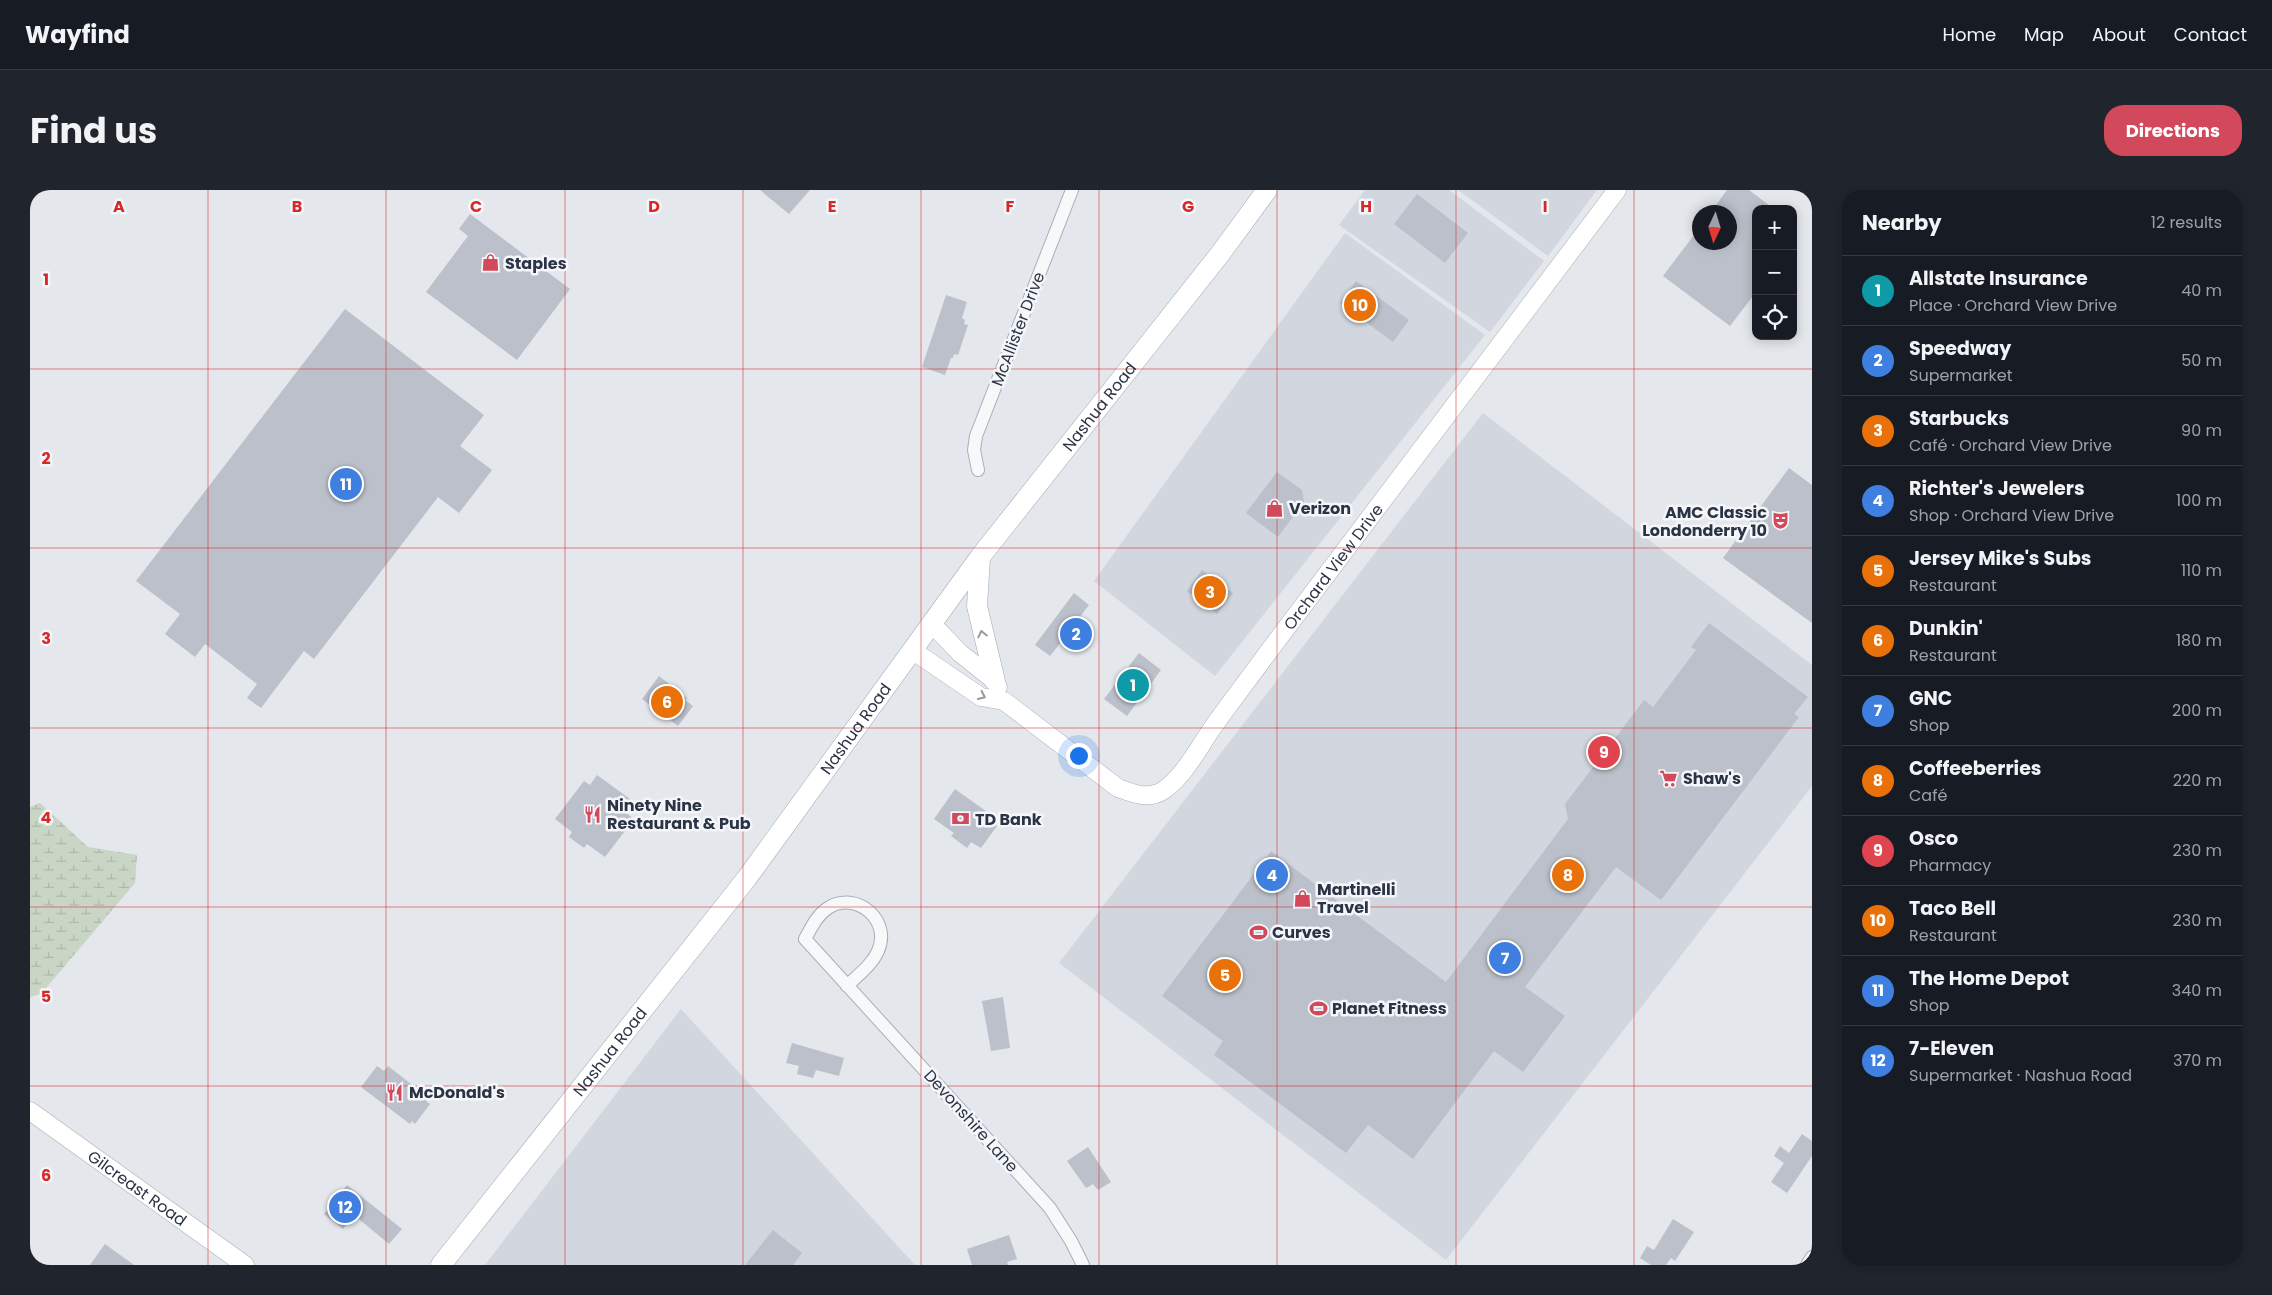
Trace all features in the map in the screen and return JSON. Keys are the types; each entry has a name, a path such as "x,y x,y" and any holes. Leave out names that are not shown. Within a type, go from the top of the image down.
{"main road":[{"name":"Nashua Road","path":"441,1265 741,886 980,557 1220,254 1267,190"},
{"path":"980,557 977,606 995,681"}],"street":[{"name":"McAllister Drive","path":"978,470 974,450 976,436 1072,190"},
{"name":"Orchard View Drive","path":"912,650 981,697 1004,701 1118,788 1136,795 1152,795 1164,790 1180,773 1384,496 1453,408 1617,190"},
{"name":"Orchard View Drive","path":"932,624 960,653 995,681 1004,701"},
{"name":"Devonshire Lane","path":"848,986 876,956 881,942 881,934 876,919 866,908 844,902 836,904 823,912 805,939 1050,1208 1071,1241 1083,1265"},
{"name":"Gilcreast Road","path":"30,1110 245,1265"},
{"path":"1807,1265 1812,1257"}],"shaded area":[{"path":"1365,190 1449,190 1544,261 1490,332 1339,225"},
{"path":"1458,190 1597,190 1548,256"},
{"path":"1345,233 1485,335 1215,676 1094,581"},
{"path":"1483,413 1812,665 1812,786 1446,1260 1059,963"},
{"path":"681,1009 915,1265 485,1265"}],"green space":[{"path":"40,803 88,847 137,855 135,883 41,994 30,997 30,807"}],"building":[{"path":"760,190 810,190 789,214"},
{"path":"1727,190 1749,190 1769,205 1752,205 1752,297 1730,326 1663,276 1692,238 1692,250 1737,250 1737,205 1716,205"},
{"path":"1417,194 1468,233 1445,263 1394,224"},
{"name":"Staples","path":"470,214 570,289 517,360 426,292 468,236 459,229"},
{"path":"1356,281 1409,320 1393,342 1340,303"},
{"path":"946,295 967,302 962,318 965,320 964,324 968,325 958,355 954,354 953,358 951,358 945,375 922,367"},
{"path":"345,309 484,415 460,446 492,470 459,513 438,497 314,659 304,651 261,708 247,698 257,684 205,644 195,657 165,634 180,614 136,581"},
{"name":"AMC Classic Londonderry 10","path":"1789,468 1812,485 1812,623 1723,558"},
{"name":"Verizon","path":"1277,472 1302,490 1304,502 1278,537 1246,513"},
{"path":"1202,570 1233,593 1217,614 1187,591"},
{"path":"1074,593 1089,605 1075,623 1090,635 1080,648 1065,637 1050,656 1035,645"},
{"path":"1709,623 1808,697 1794,714 1799,717 1661,900 1616,867 1525,987 1565,1016 1523,1072 1494,1051 1413,1159 1368,1125 1346,1153 1214,1055 1223,1041 1162,996 1271,851 1446,982 1568,819 1565,804 1644,700 1653,707 1696,650 1691,647"},
{"path":"1139,653 1161,670 1127,716 1104,699"},
{"path":"659,676 687,698 685,700 693,706 678,726 642,699"},
{"name":"Ninety Nine Restaurant & Pub","path":"597,775 630,799 622,810 634,819 605,857 587,844 584,848 569,837 572,832 555,819 584,781 590,785"},
{"name":"TD Bank","path":"955,789 990,814 986,819 997,826 981,848 971,842 967,848 951,836 954,833 934,819"},
{"path":"1003,997 1010,1048 991,1051 982,1001"},
{"path":"792,1043 844,1058 839,1076 816,1070 813,1078 797,1074 799,1066 786,1063"},
{"name":"McDonald's","path":"377,1066 384,1071 388,1066 428,1097 426,1101 430,1104 415,1124 412,1121 410,1124 361,1087"},
{"path":"1802,1134 1812,1141 1812,1156 1787,1193 1771,1182 1784,1163 1774,1156 1780,1146 1789,1153"},
{"path":"1088,1147 1111,1182 1098,1190 1093,1184 1086,1188 1067,1161"},
{"path":"347,1185 402,1229 389,1244 354,1215 343,1229 324,1214"},
{"path":"1673,1219 1694,1232 1675,1261 1671,1258 1666,1265 1651,1265 1640,1258 1647,1246 1654,1250"},
{"path":"773,1230 802,1253 793,1265 745,1265"},
{"path":"1009,1235 1017,1259 1007,1262 1008,1265 972,1265 967,1249"},
{"path":"105,1244 134,1265 90,1265"}],"place":[{"name":"Staples","path":"491,263"},
{"name":"Taco Bell","path":"1360,305"},
{"name":"The Home Depot","path":"346,484"},
{"name":"Verizon","path":"1275,508"},
{"name":"AMC Classic Londonderry 10","path":"1781,521"},
{"name":"Starbucks","path":"1210,592"},
{"name":"Speedway","path":"1076,634"},
{"name":"Allstate Insurance","path":"1133,685"},
{"name":"Dunkin'","path":"667,702"},
{"name":"Osco","path":"1604,752"},
{"name":"Shaw's","path":"1669,778"},
{"name":"Ninety Nine Restaurant & Pub","path":"593,814"},
{"name":"TD Bank","path":"961,819"},
{"name":"Richter's Jewelers","path":"1272,875"},
{"name":"Coffeeberries","path":"1568,875"},
{"name":"Martinelli Travel","path":"1303,898"},
{"name":"Curves","path":"1258,932"},
{"name":"GNC","path":"1505,958"},
{"name":"Jersey Mike's Subs","path":"1225,975"},
{"name":"Planet Fitness","path":"1318,1008"},
{"name":"McDonald's","path":"395,1092"},
{"name":"7-Eleven","path":"345,1207"}]}
